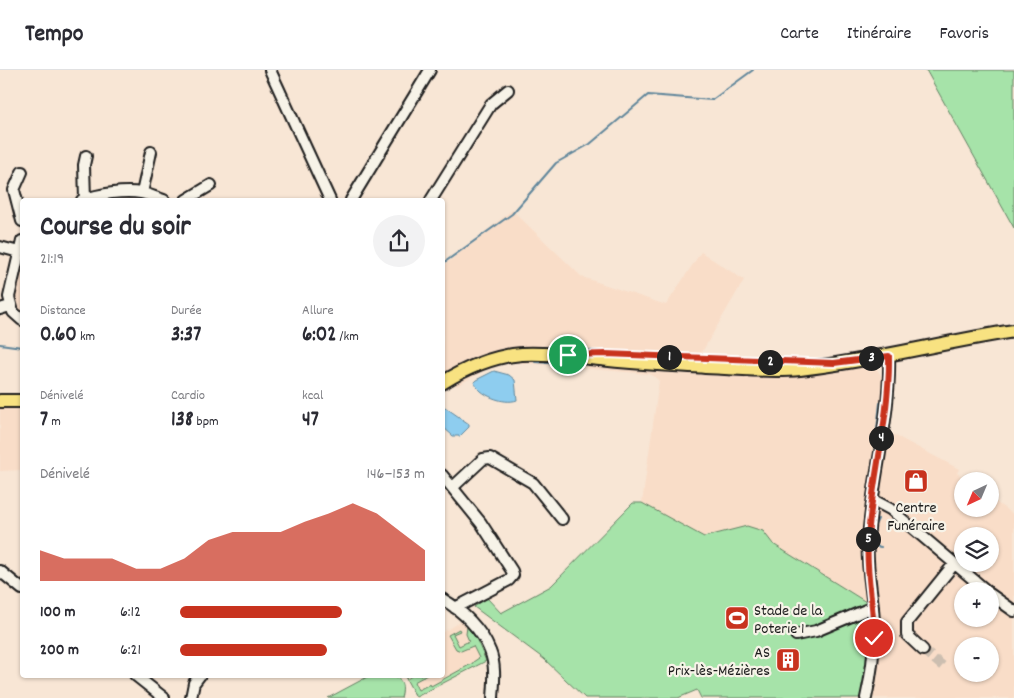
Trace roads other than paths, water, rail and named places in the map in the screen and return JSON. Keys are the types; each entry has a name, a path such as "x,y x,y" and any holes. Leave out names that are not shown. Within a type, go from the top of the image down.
{"main road":[{"path":"445,382 480,363 521,354 606,354 834,363 889,356 1014,331"},
{"path":"0,401 20,401"}],"street":[{"path":"270,70 321,176 329,198"},
{"path":"351,198 430,70"},
{"path":"433,198 477,124 492,104 508,90"},
{"path":"142,193 151,152"},
{"path":"84,198 84,165 86,156"},
{"path":"20,213 14,190 22,172"},
{"path":"189,198 211,185"},
{"path":"90,198 119,193 142,193 158,198"},
{"path":"0,247 19,252"},
{"path":"20,249 5,308 20,318"},
{"path":"866,698 874,653 873,607 867,558 888,389 889,356"},
{"path":"453,487 483,460 490,458 533,483 562,519"},
{"path":"445,478 481,523 512,571 513,576 509,580 455,608"},
{"path":"873,500 890,509 954,564 907,622 907,635 923,650"},
{"path":"0,571 20,587"},
{"path":"964,572 976,582"},
{"path":"999,600 1014,611"},
{"path":"445,601 477,629 491,652 494,698"},
{"path":"796,635 816,631 873,607"},
{"path":"139,678 164,698"},
{"path":"191,698 194,683 198,678"}],"water":[{"path":"494,371 509,375 515,380 517,400 506,401 492,398 477,387 474,382 476,380"},
{"path":"445,407 469,424 469,427 460,436 453,436 445,429"}],"waterway":[{"path":"445,262 512,214 556,163 590,144 648,95 712,100 753,70"},
{"path":"0,344 20,347"},
{"path":"535,362 580,365"},
{"path":"872,473 880,403"},
{"path":"872,549 875,525 878,519"},
{"path":"863,554 864,526"},
{"path":"874,546 881,547"},
{"path":"878,608 879,626"},
{"path":"878,652 879,647"},
{"path":"873,687 876,674"}],"tunnel":[{"path":"923,650 945,668"}],"place":[{"name":"Centre Funéraire","path":"916,481"},
{"name":"Stade de la Poterie 1","path":"737,618"},
{"name":"AS Prix-lès-Mézières","path":"788,660"}]}
